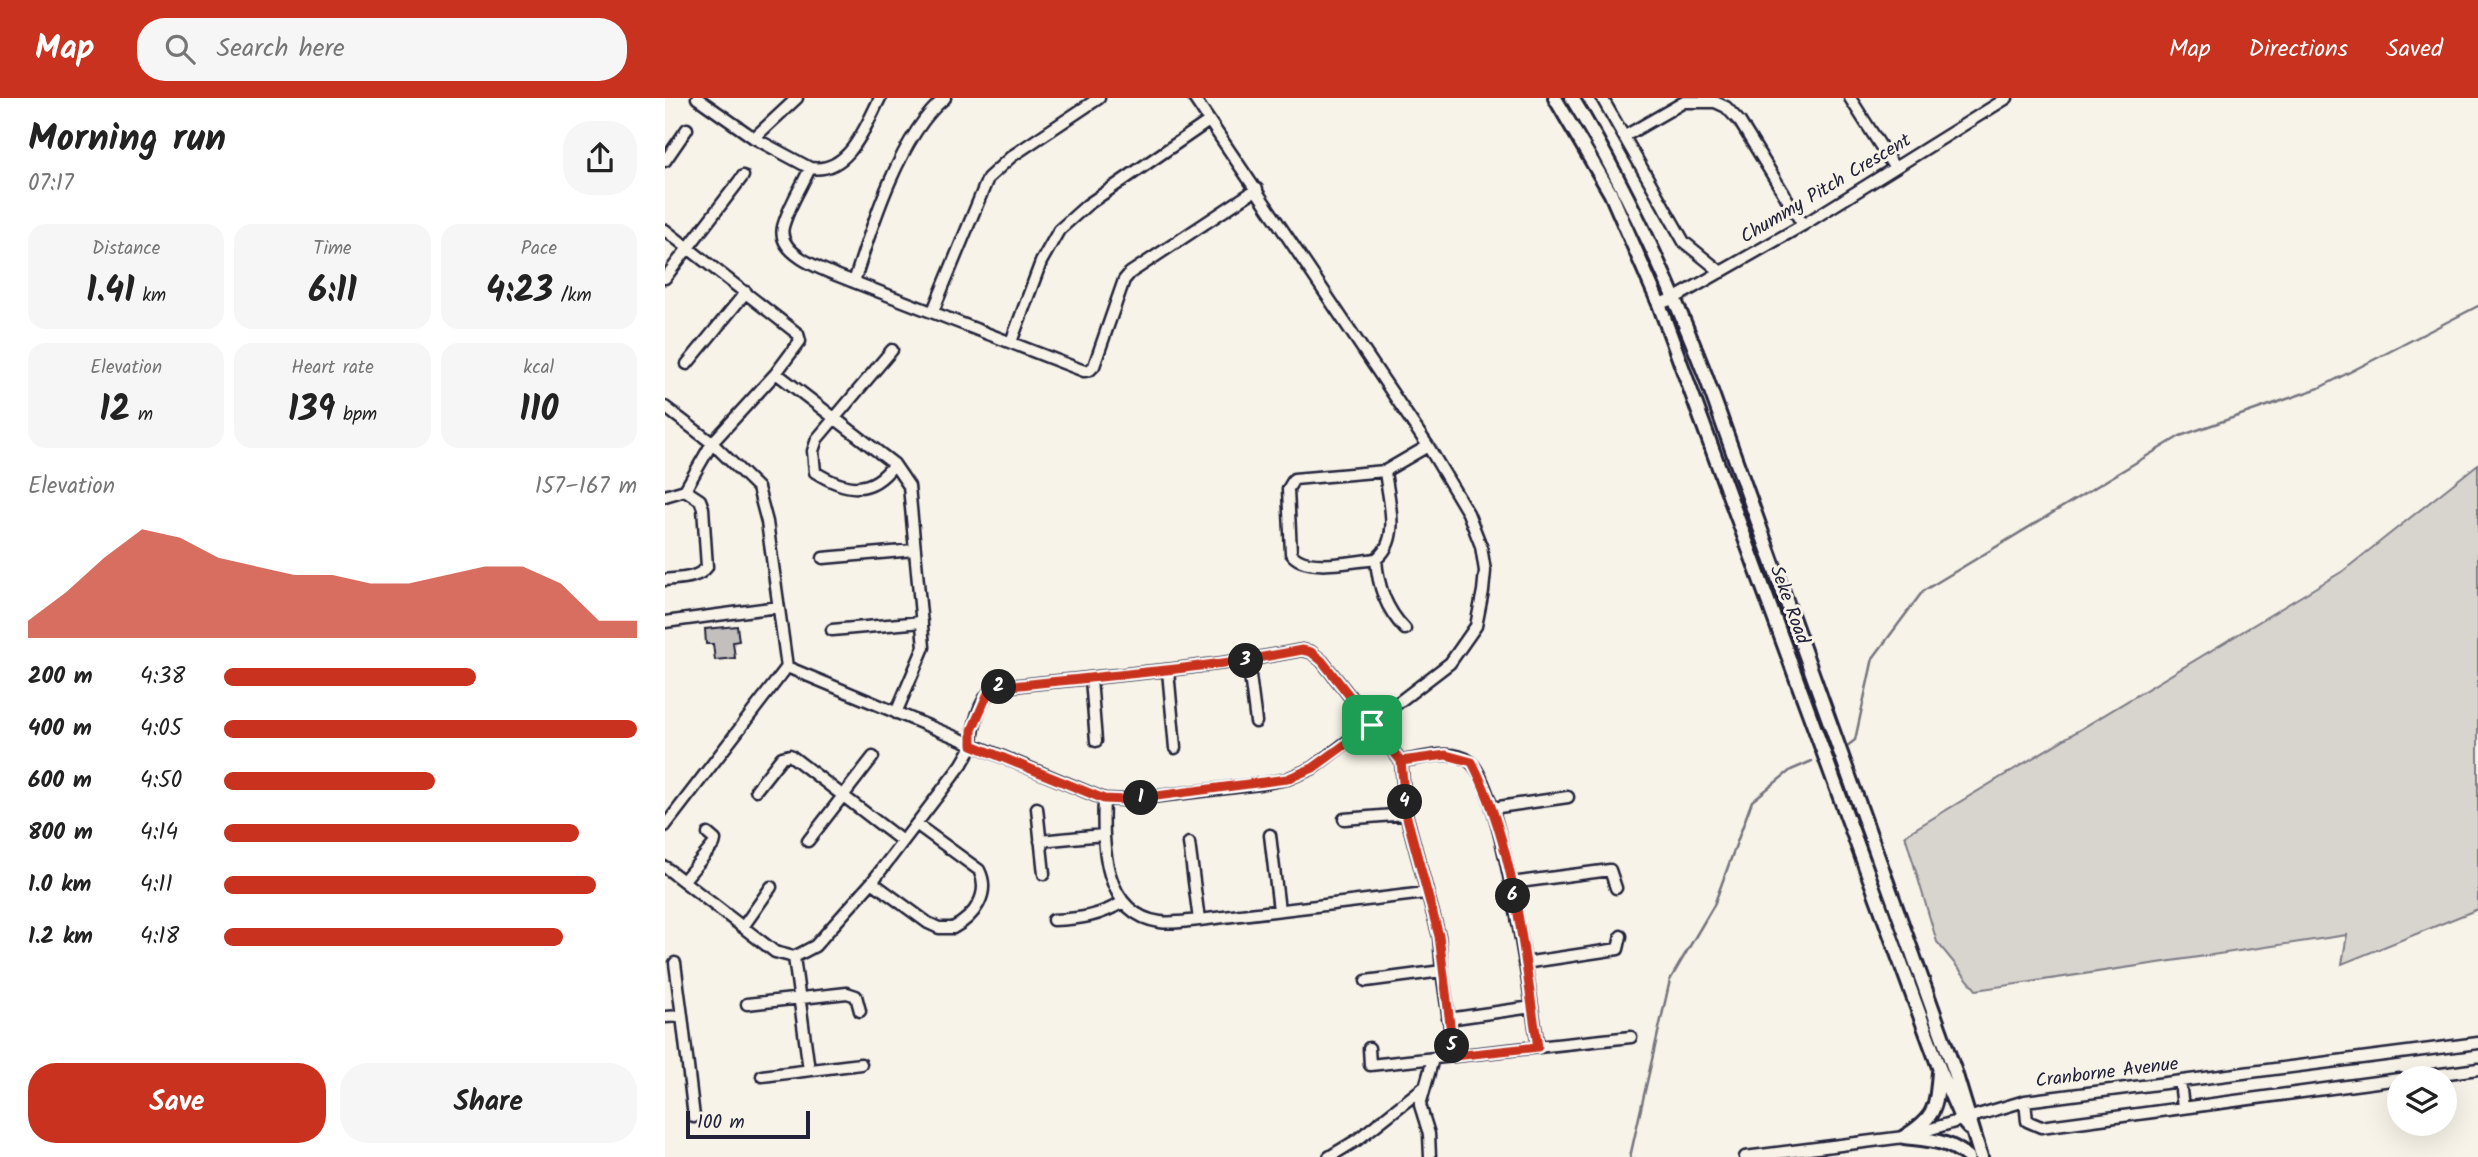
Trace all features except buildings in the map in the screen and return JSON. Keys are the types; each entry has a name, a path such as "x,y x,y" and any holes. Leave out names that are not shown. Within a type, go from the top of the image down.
{"main road":[{"name":"Seke Road","path":"1555,98 1611,194 1660,304 1940,1070 1966,1118"},
{"name":"Seke Road","path":"1572,98 1609,161 1675,298 1711,390 1981,1157"},
{"path":"1904,1138 1925,1124 1933,1114 1940,1070"},
{"path":"1904,1138 1943,1141 1968,1157"}],"street":[{"path":"697,98 754,138 810,167 822,169 838,164 858,139 880,98"},
{"path":"754,138 797,98"},
{"path":"854,282 901,156 915,131 945,98"},
{"path":"933,311 988,178 1012,156 1099,98"},
{"path":"787,667 1104,799 1126,800 1287,779 1313,768 1450,663 1476,626 1485,571 1477,532 1428,446 1194,98"},
{"path":"1602,98 1684,242 1721,272"},
{"path":"1850,98 1894,167"},
{"name":"Chummy Pitch Crescent","path":"1660,304 1803,225 2007,98"},
{"path":"1625,136 1684,102 1715,102 1725,107 1740,122 1803,225"},
{"path":"1011,342 1045,252 1059,230 1087,205 1209,121"},
{"path":"665,161 687,129"},
{"path":"810,167 783,228 785,246 794,255 854,282 1084,370 1090,370 1094,366 1124,280 1130,273 1257,189"},
{"path":"665,278 743,176"},
{"path":"665,230 800,337 797,347 776,373 712,443 685,491"},
{"path":"687,364 746,292"},
{"path":"892,350 814,445 814,465 818,474 834,484 850,488 884,479 894,464"},
{"path":"776,373 894,464 909,486 922,622 922,657 896,713"},
{"path":"665,407 712,443 748,475 758,488 767,522 787,667 665,826"},
{"path":"1385,471 1392,533 1389,545 1376,559 1309,565 1295,559 1291,553 1288,489 1294,479 1385,471 1428,446"},
{"path":"665,496 685,491 700,500 707,567 695,576 665,580"},
{"path":"823,558 914,550"},
{"path":"1376,559 1377,577 1389,612 1405,629"},
{"path":"665,622 778,607"},
{"path":"832,630 922,622"},
{"path":"665,867 775,952 794,957 815,946 872,882 962,764 972,745 972,730 988,693 993,688 1168,670 1302,650 1311,652 1322,661 1401,761 1406,814 1439,936 1454,1056"},
{"path":"1248,660 1256,722"},
{"path":"1168,670 1175,748"},
{"path":"1091,679 1096,741"},
{"path":"756,790 782,757 790,755 841,797 902,841"},
{"path":"1401,761 1446,755 1472,762 1492,808 1511,883 1538,1047"},
{"path":"808,841 873,757"},
{"path":"1492,808 1568,797"},
{"path":"1104,799 1104,835 1111,881 1123,902 1141,915 1162,923 1426,892"},
{"path":"1037,808 1044,874"},
{"path":"1344,819 1406,814"},
{"path":"872,882 928,923 939,928 953,928 977,908 983,890 979,870 916,824"},
{"path":"684,880 714,844 715,840 708,834"},
{"path":"1040,841 1104,835"},
{"path":"1270,835 1279,910"},
{"path":"1189,843 1199,919"},
{"path":"1511,883 1610,870 1616,888"},
{"path":"743,927 771,887"},
{"path":"1053,920 1088,919 1123,902"},
{"path":"1524,963 1618,948 1621,936"},
{"path":"794,957 809,1070"},
{"path":"675,963 694,1117"},
{"path":"1366,981 1443,971"},
{"path":"747,1004 852,994 858,1000 860,1012"},
{"path":"1448,1019 1532,1007"},
{"path":"665,1017 682,1016"},
{"path":"1369,1048 1370,1065 1631,1037"},
{"name":"Cranborne Avenue","path":"1745,1157 1904,1138 2025,1101 2478,1043"},
{"path":"1432,1155 1420,1105 1433,1059"},
{"path":"762,1076 861,1065"},
{"path":"2457,1072 2478,1069"},
{"path":"2180,1082 2183,1107"},
{"path":"2025,1101 2027,1121 2041,1127 2387,1082"},
{"path":"1329,1157 1357,1140 1423,1088"}],"shaded area":[{"path":"2478,464 2478,909 2342,964 2347,935 1976,990 1937,942 1905,835 2343,571"}],"waterway":[{"path":"1846,747 1855,740 1873,658 1923,591 2180,436 2319,388 2478,306"},
{"path":"1630,1157 1670,980 1714,905 1752,801 1791,770 1812,761"}],"route":[{"path":"1372,725 1313,768 1287,779 1260,785 1126,800 1104,799 972,745 971,736 988,693 993,688 1168,670 1302,650 1311,652 1322,661 1401,761 1406,814 1439,936 1454,1056 1538,1047 1511,883 1492,808 1472,762 1446,755 1401,761 1372,725"}]}
